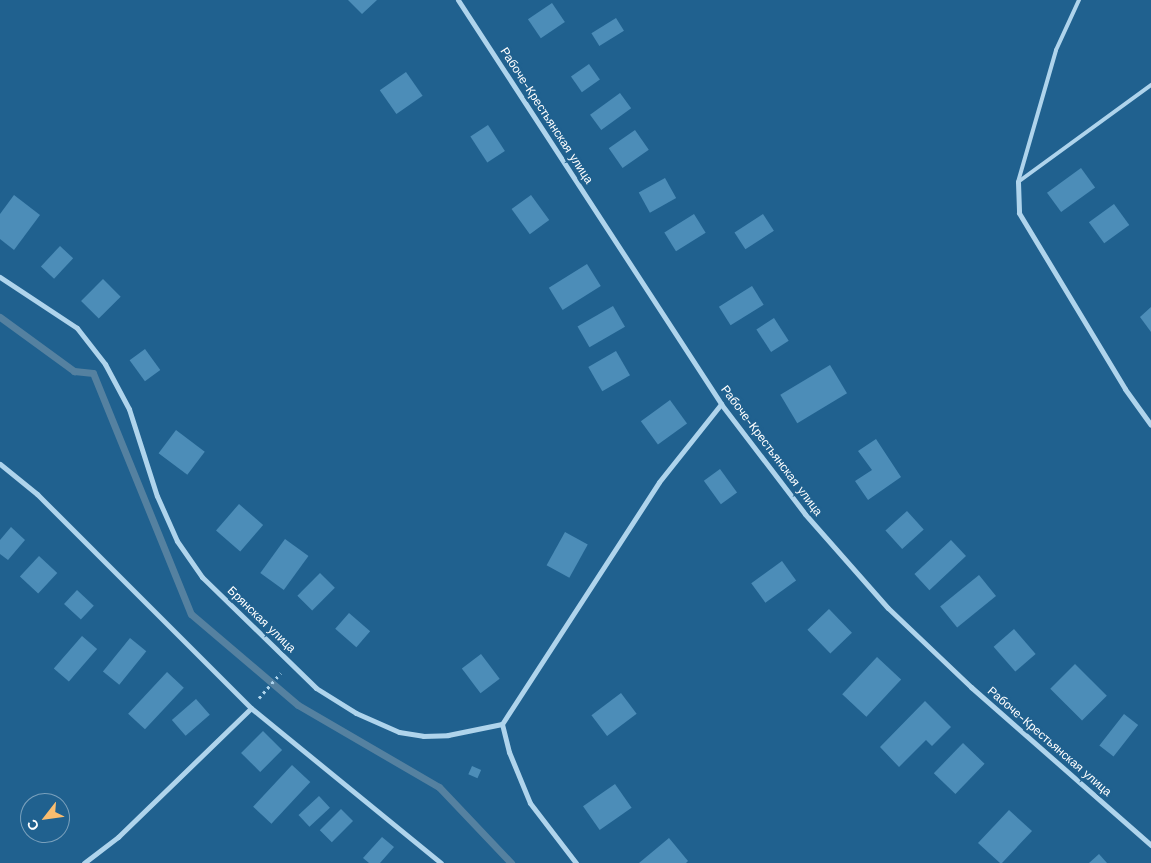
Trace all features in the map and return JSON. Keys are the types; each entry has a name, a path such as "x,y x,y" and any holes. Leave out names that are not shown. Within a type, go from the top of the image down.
{"street":[{"name":"Рабоче-Крестьянская улица","path":"458,0 721,404 805,514 888,608 971,687 1151,845"},
{"path":"1018,182 1020,213 1125,389 1151,425"},
{"name":"Брянская улица","path":"0,277 77,328 105,364 129,409 157,496 177,541 202,577 316,688 356,713 399,732 423,736 448,735 502,724"},
{"path":"576,863 530,804 509,752 502,724 659,482 721,404"},
{"path":"0,464 37,494 251,708 441,863"},
{"path":"84,863 118,837 251,708"}],"lane":[{"path":"1018,182 1056,50 1079,0"},
{"path":"1018,182 1151,85"}],"path":[{"path":"265,690 281,673"}],"building":[{"path":"348,0 377,0 362,14"},
{"path":"552,3 565,22 541,38 528,19"},
{"path":"616,18 624,31 599,46 591,33"},
{"path":"589,64 600,80 582,92 571,77"},
{"path":"406,72 423,96 396,114 380,90"},
{"path":"620,93 631,108 601,130 590,115"},
{"path":"488,125 505,151 487,162 470,136"},
{"path":"635,130 649,150 623,168 609,148"},
{"path":"1081,168 1095,187 1061,212 1047,193"},
{"path":"665,178 676,198 650,213 639,193"},
{"path":"14,195 40,215 14,250 0,239 0,214"},
{"path":"531,195 549,220 530,234 512,209"},
{"path":"1114,204 1129,225 1104,243 1089,222"},
{"path":"694,214 706,233 676,251 664,233"},
{"path":"763,214 774,231 745,249 734,233"},
{"path":"60,246 73,258 54,279 41,266"},
{"path":"587,264 601,286 563,310 549,288"},
{"path":"103,279 121,297 99,319 81,301"},
{"path":"752,286 764,305 731,325 719,307"},
{"path":"613,306 625,327 589,347 577,326"},
{"path":"1151,307 1151,332 1140,317"},
{"path":"774,318 789,341 771,352 756,329"},
{"path":"145,349 160,370 145,381 130,360"},
{"path":"616,351 630,375 602,391 588,367"},
{"path":"830,365 847,393 797,423 780,395"},
{"path":"670,400 687,423 658,445 641,421"},
{"path":"176,430 205,452 187,475 159,453"},
{"path":"876,439 901,477 868,500 855,481 872,470 858,451"},
{"path":"720,469 737,492 721,504 704,481"},
{"path":"239,504 263,525 240,551 216,530"},
{"path":"907,511 924,530 902,549 885,530"},
{"path":"11,527 25,540 8,560 0,554 0,540"},
{"path":"565,532 588,545 569,578 547,565"},
{"path":"285,539 308,556 284,590 260,573"},
{"path":"951,540 966,556 929,590 914,574"},
{"path":"39,556 57,573 38,594 20,576"},
{"path":"782,561 796,580 765,603 751,583"},
{"path":"320,573 335,588 312,610 297,596"},
{"path":"979,575 996,596 957,627 940,606"},
{"path":"77,590 94,606 81,620 64,604"},
{"path":"829,609 852,633 830,654 807,630"},
{"path":"349,613 370,631 356,647 335,629"},
{"path":"1014,629 1036,654 1015,672 994,647"},
{"path":"82,636 97,649 69,682 54,668"},
{"path":"130,638 146,651 119,685 103,671"},
{"path":"481,654 500,679 480,693 462,668"},
{"path":"877,657 901,680 866,717 842,694"},
{"path":"1075,664 1107,696 1082,721 1050,689"},
{"path":"167,672 184,688 145,729 128,714"},
{"path":"621,693 637,714 607,736 591,715"},
{"path":"196,699 210,715 186,736 172,720"},
{"path":"925,701 951,727 932,746 926,740 899,767 880,747"},
{"path":"1124,714 1138,725 1114,757 1099,746"},
{"path":"263,731 282,750 260,772 241,753"},
{"path":"963,743 985,764 955,794 934,773"},
{"path":"292,765 310,782 271,824 253,807"},
{"path":"472,766 481,770 477,778 468,774"},
{"path":"615,784 632,808 600,830 583,806"},
{"path":"319,796 330,808 309,827 299,815"},
{"path":"341,809 353,821 332,842 320,830"},
{"path":"1009,810 1032,831 1000,863 978,843"},
{"path":"382,837 394,847 380,863 369,863 363,858"},
{"path":"669,838 688,861 686,863 639,863"},
{"path":"1099,854 1107,863 1089,863"}],"waterway":[{"path":"0,317 74,371 93,373 191,614 298,705 439,787 511,863"}]}
